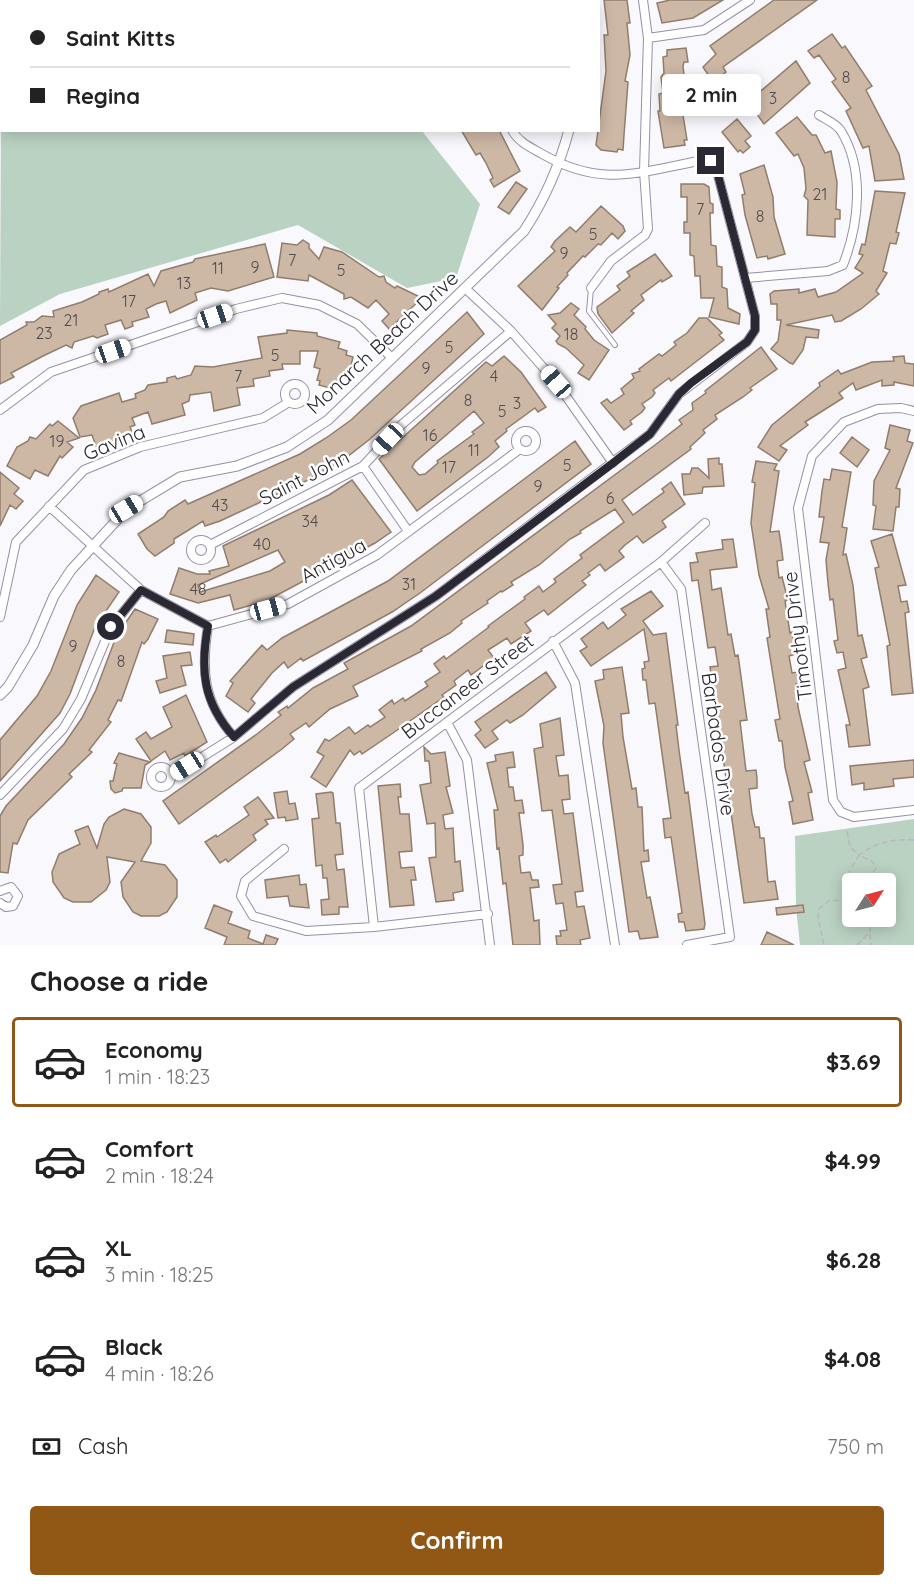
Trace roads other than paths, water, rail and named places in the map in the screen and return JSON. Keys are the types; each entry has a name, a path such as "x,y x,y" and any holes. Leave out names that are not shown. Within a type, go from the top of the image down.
{"street":[{"path":"591,288 611,261 645,235 648,229 644,171 648,38 643,0"},
{"path":"648,38 704,30 750,0"},
{"path":"746,278 828,271 843,265 858,195 856,167 840,129 819,115"},
{"path":"172,776 234,737 293,687 436,596 613,463 650,434 679,394 747,342 755,330 755,316 746,278 715,164 711,161 644,171 628,176 607,177 560,164 517,139 513,132"},
{"name":"Monarch Beach Drive","path":"0,695 8,687 33,645 54,596 92,545 126,509 180,477 237,466 287,447 328,420 524,231 542,204 560,164 568,132"},
{"path":"466,289 511,331 556,382 613,463"},
{"path":"0,410 51,372 236,309 282,298 319,305 357,324 392,358"},
{"name":"Saint John","path":"210,545 363,466 400,426 511,331"},
{"name":"Gavina","path":"0,617 16,542 84,470 140,447 263,418 289,402"},
{"name":"Timothy Drive","path":"914,411 901,408 878,410 844,422 812,456 798,508 834,800 841,812 854,817 914,810"},
{"name":"Antigua","path":"208,626 288,604 377,555 520,449"},
{"path":"363,466 408,531"},
{"path":"48,506 141,590 208,626 204,650 207,694 218,719 234,737"},
{"name":"Buccaneer Street","path":"374,927 359,788 661,562 705,524"},
{"name":"Barbados Drive","path":"661,562 681,589 730,937 687,945"},
{"path":"0,795 63,729 81,699 111,627 141,590"},
{"path":"553,641 575,683 615,945"},
{"path":"447,722 467,760 488,914 490,945"},
{"path":"284,849 245,881 241,896 253,916 306,932 488,914"},
{"path":"0,891 11,888 18,896 13,906 6,907 0,903"}],"lane":[{"path":"591,288 589,311 615,345"}]}
